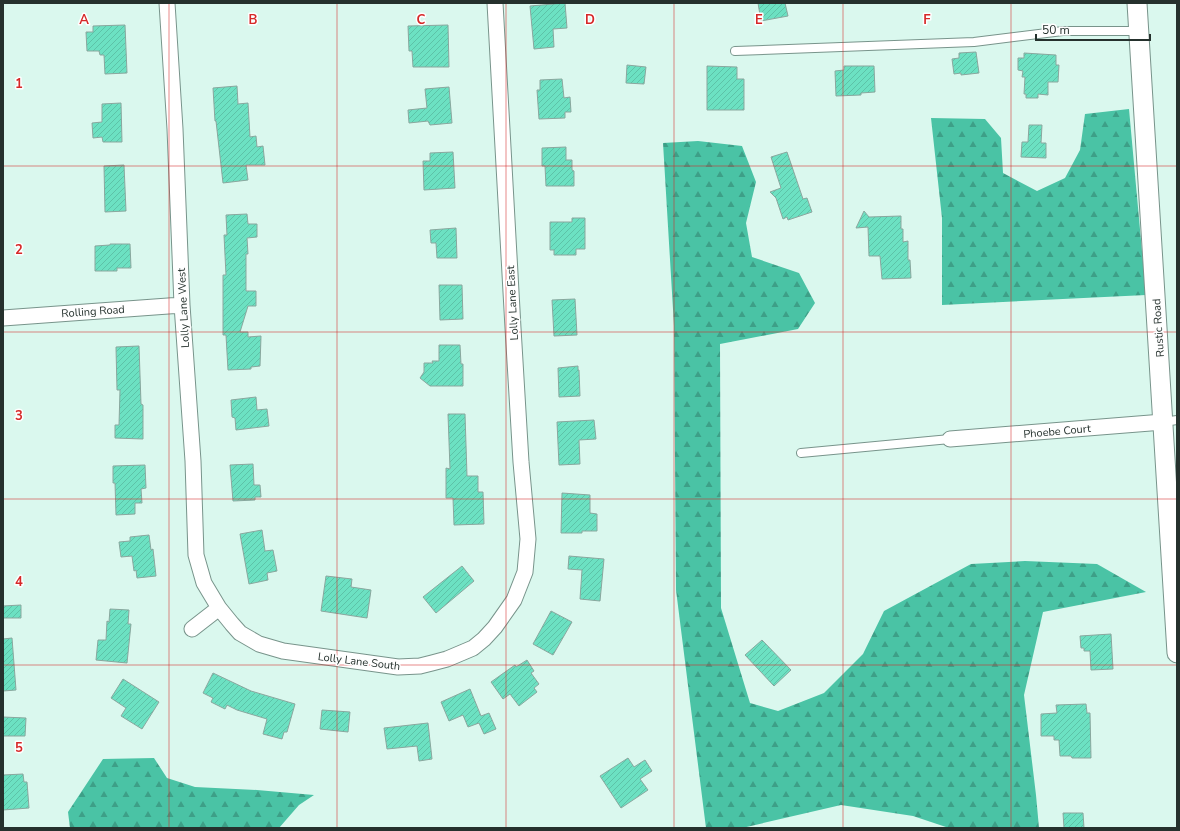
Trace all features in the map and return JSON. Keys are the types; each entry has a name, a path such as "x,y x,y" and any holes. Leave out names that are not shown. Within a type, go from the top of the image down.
{"street":[{"name":"Lolly Lane West","path":"167,3 175,129 182,304 193,461 196,555 204,583 218,608"},
{"name":"Lolly Lane East","path":"495,3 521,462 528,539 525,572 514,600"},
{"name":"Rustic Road","path":"1137,3 1170,421 1177,653"},
{"name":"Rolling Road","path":"3,318 182,304"},
{"name":"Phoebe Court","path":"950,439 1170,421"},
{"name":"Lolly Lane South","path":"218,608 240,633 259,644 283,651 398,667 432,664 473,648 484,639 514,600"},
{"path":"192,629 218,608"}],"lane":[{"path":"735,51 974,42 1063,31 1139,30"},
{"path":"801,453 950,439"}],"green space":[{"path":"1129,109 1146,295 942,305 942,218 931,118 985,119 1001,138 1003,173 1037,191 1065,178 1080,150 1085,114"},
{"path":"698,141 742,146 756,182 746,223 752,257 799,273 815,303 798,329 720,344 721,608 750,703 778,711 824,693 863,654 884,611 971,564 1025,561 1097,564 1146,592 1043,612 1024,695 1039,828 949,828 913,816 841,805 742,828 706,828 676,590 674,326 663,143"},
{"path":"154,758 167,778 195,787 314,795 299,805 279,828 70,828 68,812 103,759"}],"building":[{"path":"565,3 567,28 553,29 554,47 534,49 530,6"},
{"path":"758,3 785,3 788,16 761,21"},
{"path":"125,25 127,73 105,74 104,55 100,55 99,51 87,51 86,32 93,32 93,26"},
{"path":"448,25 449,67 413,67 412,51 409,51 408,26"},
{"path":"976,52 979,73 961,75 961,73 954,74 952,59 959,58 959,53"},
{"path":"1024,53 1056,55 1056,65 1059,65 1058,82 1048,82 1048,95 1038,94 1038,98 1026,98 1026,94 1024,94 1025,77 1022,77 1023,71 1018,70 1018,58 1024,58"},
{"path":"627,65 646,67 644,84 626,83"},
{"path":"707,66 737,67 737,79 744,79 744,110 707,110"},
{"path":"844,66 874,66 875,92 861,93 861,95 836,96 835,71 844,70"},
{"path":"562,79 564,98 570,97 571,112 565,112 565,118 539,119 537,90 540,90 540,80"},
{"path":"237,86 238,104 248,103 250,137 256,136 257,147 263,146 265,165 246,165 248,180 223,183 215,121 213,88"},
{"path":"449,87 452,123 430,125 428,121 409,123 408,110 427,108 425,89"},
{"path":"121,103 122,142 103,142 102,137 93,138 92,123 102,122 102,104"},
{"path":"1029,125 1042,125 1041,143 1046,143 1046,158 1021,157 1022,142 1028,142"},
{"path":"566,147 566,160 572,160 574,186 546,186 545,166 542,166 542,148"},
{"path":"453,152 455,188 424,190 423,161 430,161 430,153"},
{"path":"787,152 803,199 807,198 812,212 788,220 787,217 783,219 776,198 770,192 781,188 771,157"},
{"path":"124,165 126,211 105,212 104,166"},
{"path":"864,211 869,217 901,216 903,242 908,241 908,260 910,260 911,278 882,279 880,256 869,256 868,227 856,228"},
{"path":"247,214 248,224 257,224 257,237 247,238 248,254 246,254 246,291 256,291 256,306 248,306 240,332 248,332 248,337 261,336 260,366 251,367 251,369 228,370 226,335 223,335 223,275 226,275 224,235 227,235 226,215"},
{"path":"572,218 585,218 585,249 576,249 576,255 554,255 554,250 550,250 550,222 572,222"},
{"path":"456,228 457,258 437,258 436,243 431,243 430,230"},
{"path":"130,244 131,268 117,268 117,271 95,271 95,246"},
{"path":"439,285 462,285 463,319 440,320"},
{"path":"575,299 577,335 554,336 552,300"},
{"path":"439,345 460,345 461,364 463,364 463,386 430,386 420,378 424,372 424,363 439,361"},
{"path":"139,346 141,404 143,405 143,439 115,438 115,425 119,425 120,390 117,390 116,347"},
{"path":"578,366 580,396 559,397 558,368"},
{"path":"256,397 257,410 267,409 269,426 236,430 235,418 232,417 231,400"},
{"path":"448,414 465,414 467,476 478,476 478,492 483,492 484,524 454,525 453,498 446,498 446,468 450,469"},
{"path":"594,420 596,439 579,440 580,464 559,465 557,422"},
{"path":"253,464 254,485 260,485 261,497 255,497 255,500 233,501 230,465"},
{"path":"145,465 146,488 141,489 142,503 135,503 135,514 116,515 113,466"},
{"path":"562,493 590,495 590,513 597,514 597,531 561,533"},
{"path":"262,530 265,551 273,550 277,571 267,573 268,580 249,584 240,534"},
{"path":"149,535 151,550 153,549 156,576 137,578 136,570 134,571 132,556 121,557 119,542 130,541 130,537"},
{"path":"569,556 604,559 600,601 580,599 582,570 568,569"},
{"path":"462,566 474,581 436,613 423,597"},
{"path":"326,576 352,579 351,587 371,590 367,618 321,611"},
{"path":"21,605 21,618 3,618 3,606"},
{"path":"110,609 129,610 128,624 131,624 127,663 96,660 98,640 106,640 107,621 109,622"},
{"path":"551,611 572,622 553,655 533,644"},
{"path":"1111,634 1113,669 1091,670 1090,651 1084,651 1084,648 1081,648 1080,636"},
{"path":"12,638 16,690 3,691 3,639"},
{"path":"762,640 791,670 774,686 745,655"},
{"path":"527,660 534,671 531,673 539,684 534,688 537,692 519,706 510,694 503,699 491,682 515,665 516,667"},
{"path":"213,673 251,691 295,704 287,732 284,732 282,739 263,734 267,719 237,710 227,705 225,709 211,702 213,698 203,693"},
{"path":"123,679 159,702 142,729 121,716 126,708 111,698"},
{"path":"470,689 481,716 489,713 496,729 484,734 479,723 468,727 463,715 449,721 441,702"},
{"path":"1086,704 1087,713 1090,713 1091,758 1072,758 1071,756 1060,756 1059,740 1054,740 1054,736 1041,736 1041,714 1057,713 1056,705"},
{"path":"322,710 350,712 348,732 320,729"},
{"path":"3,717 26,718 25,736 3,736"},
{"path":"428,723 432,759 419,761 417,746 387,749 384,728"},
{"path":"628,758 634,767 645,760 652,771 640,779 648,790 621,808 600,776"},
{"path":"23,774 24,782 27,782 29,808 3,810 3,775"},
{"path":"1063,813 1083,813 1084,828 1064,828"}]}
